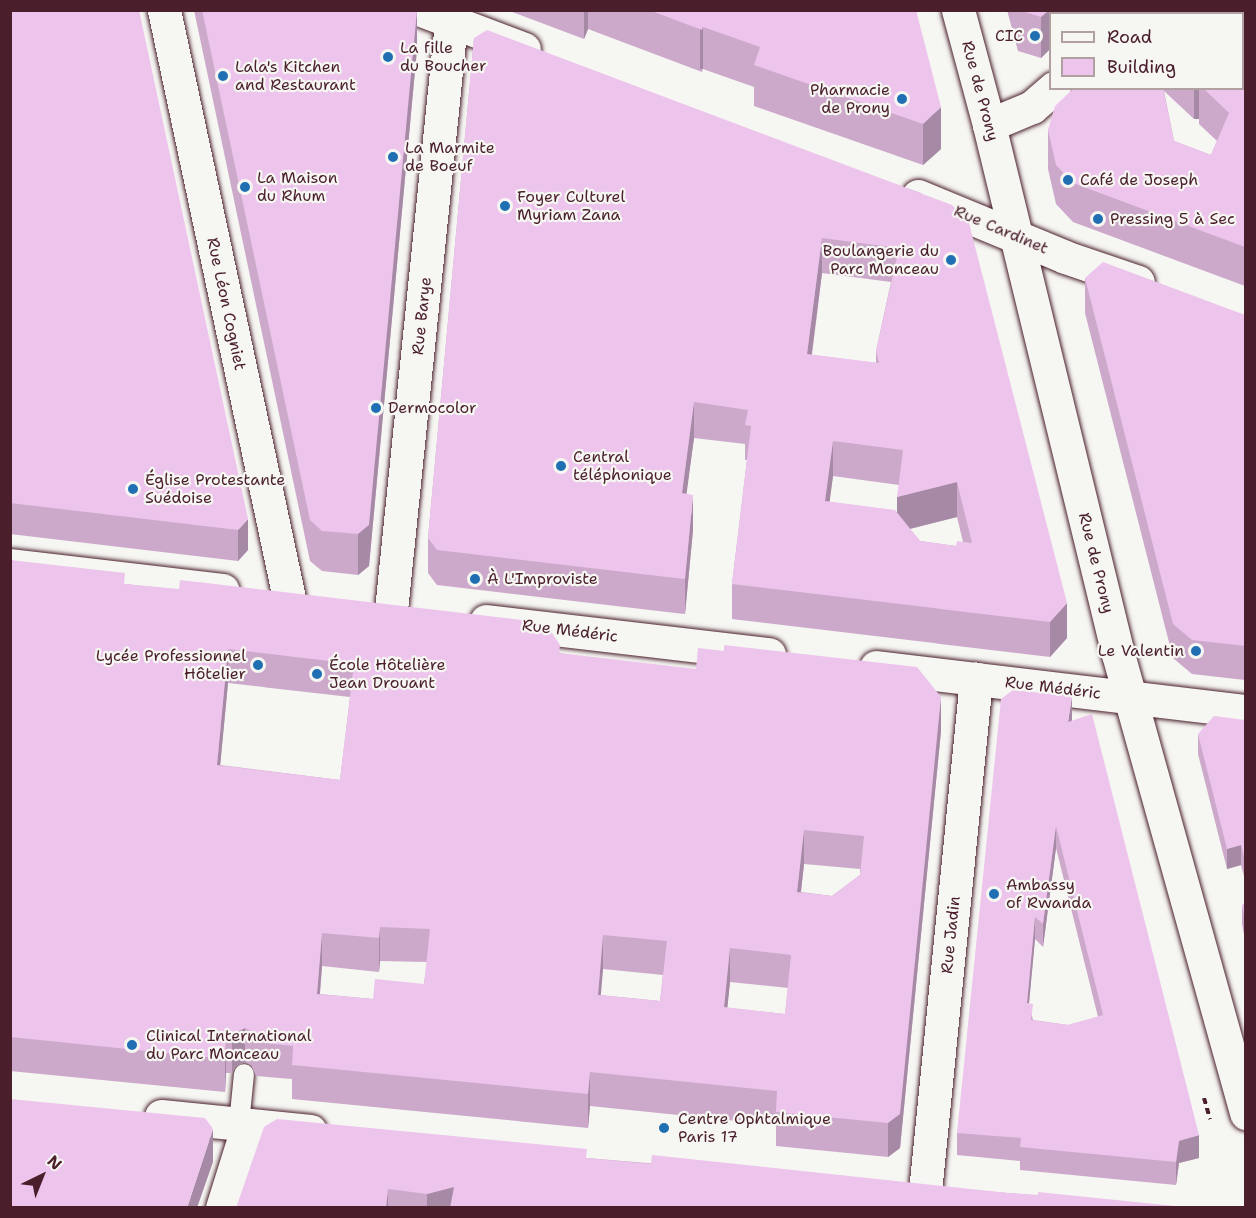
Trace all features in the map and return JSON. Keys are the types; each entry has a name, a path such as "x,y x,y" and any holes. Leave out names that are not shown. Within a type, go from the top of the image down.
{"street":[{"name":"Rue Léon Cogniet","path":"164,10 289,598"},
{"name":"Rue de Prony","path":"958,10 989,125 1014,234 1130,696 1231,1012 1245,1113"},
{"path":"436,16 551,59"},
{"name":"Rue Barye","path":"391,610 436,16"},
{"path":"989,125 1032,107 1052,90"},
{"name":"Rue Cardinet","path":"885,184 1014,234 1065,257 1167,292"},
{"path":"10,565 323,602"},
{"path":"357,606 426,614"},
{"name":"Rue Médéric","path":"461,618 801,658"},
{"name":"Rue Médéric","path":"848,663 1245,711"},
{"name":"Rue Jadin","path":"925,1192 976,679"},
{"path":"131,1113 339,1134"},
{"path":"222,1208 244,1125"},
{"path":"891,1189 961,1195"}],"lane":[{"path":"244,1074 244,1125"}],"path":[{"path":"1204,1098 1210,1119"}],"building":[{"path":"10,10 139,10 248,519 238,530 10,503"},
{"path":"202,10 417,10 369,525 358,534 322,531 310,520"},
{"path":"649,10 916,10 941,107 923,124 754,65 760,47 703,27 702,30"},
{"path":"1019,10 1049,10 1041,17"},
{"path":"1160,10 1245,10 1245,33 1244,12 1158,12"},
{"path":"487,30 952,205 969,223 1067,603 1050,622 732,584 751,426 745,425 748,410 694,402 682,493 693,495 685,579 437,550 428,538 474,38","holes":["822,238 899,248 876,351 879,363 807,354","833,441 903,450 897,497 957,482 972,543 957,541 956,546 920,541 895,510 825,501"]},
{"path":"1245,89 1245,247 1073,183 1056,165 1048,130 1055,106 1072,90 1163,90 1174,141 1211,155 1229,113 1205,90"},
{"path":"1103,262 1245,315 1245,646 1192,640 1173,624 1085,278"},
{"path":"10,560 125,573 124,584 179,589 180,580 530,621 529,627 548,629 552,633 560,645 559,653 696,669 698,648 724,651 724,645 917,667 941,697 900,1114 888,1123 776,1112 777,1091 590,1072 588,1094 292,1065 293,1046 256,1042 251,1031 245,1028 235,1033 232,1039 226,1039 225,1059 10,1037","holes":["228,649 354,664 340,780 217,765","804,830 864,836 860,875 832,896 797,892","380,927 430,929 424,984 375,979 373,999 317,994 322,933 379,938","603,935 667,941 660,1001 598,995","730,948 791,955 785,1014 724,1007"]},
{"path":"1013,690 1072,696 1068,722 1092,714 1199,1135 1179,1141 1176,1162 1020,1147 1021,1138 957,1133 1001,699","holes":["1056,826 1103,1015 1068,1025 1031,1020 1033,1004 1027,1003 1035,917 1043,924"]},
{"path":"1214,716 1245,720 1245,861 1241,845 1227,849 1198,734"},
{"path":"1245,904 1245,921 1242,905"},
{"path":"10,1099 205,1118 213,1129 187,1208 10,1208"},
{"path":"277,1119 587,1149 586,1158 651,1164 652,1155 1008,1193 1038,1195 1038,1192 1194,1208 450,1208 454,1187 427,1194 388,1189 386,1208 236,1208 264,1127"}],"place":[{"name":"CIC","path":"1035,36"},
{"name":"La fille du Boucher","path":"388,57"},
{"name":"Lala's Kitchen and Restaurant","path":"223,76"},
{"name":"Pharmacie de Prony","path":"902,99"},
{"name":"La Marmite de Boeuf","path":"393,157"},
{"name":"Café de Joseph","path":"1068,180"},
{"name":"La Maison du Rhum","path":"245,187"},
{"name":"Foyer Culturel Myriam Zana","path":"505,206"},
{"name":"Pressing 5 à Sec","path":"1098,219"},
{"name":"Boulangerie du Parc Monceau","path":"951,260"},
{"name":"Dermocolor","path":"376,408"},
{"name":"Central téléphonique","path":"561,466"},
{"name":"Église Protestante Suédoise","path":"133,489"},
{"name":"À L'Improviste","path":"475,579"},
{"name":"Le Valentin","path":"1196,651"},
{"name":"Lycée Professionnel Hôtelier","path":"258,665"},
{"name":"École Hôtelière Jean Drouant","path":"317,674"},
{"name":"Ambassy of Rwanda","path":"994,894"},
{"name":"Clinical International du Parc Monceau","path":"132,1045"},
{"name":"Centre Ophtalmique Paris 17","path":"664,1128"}]}
